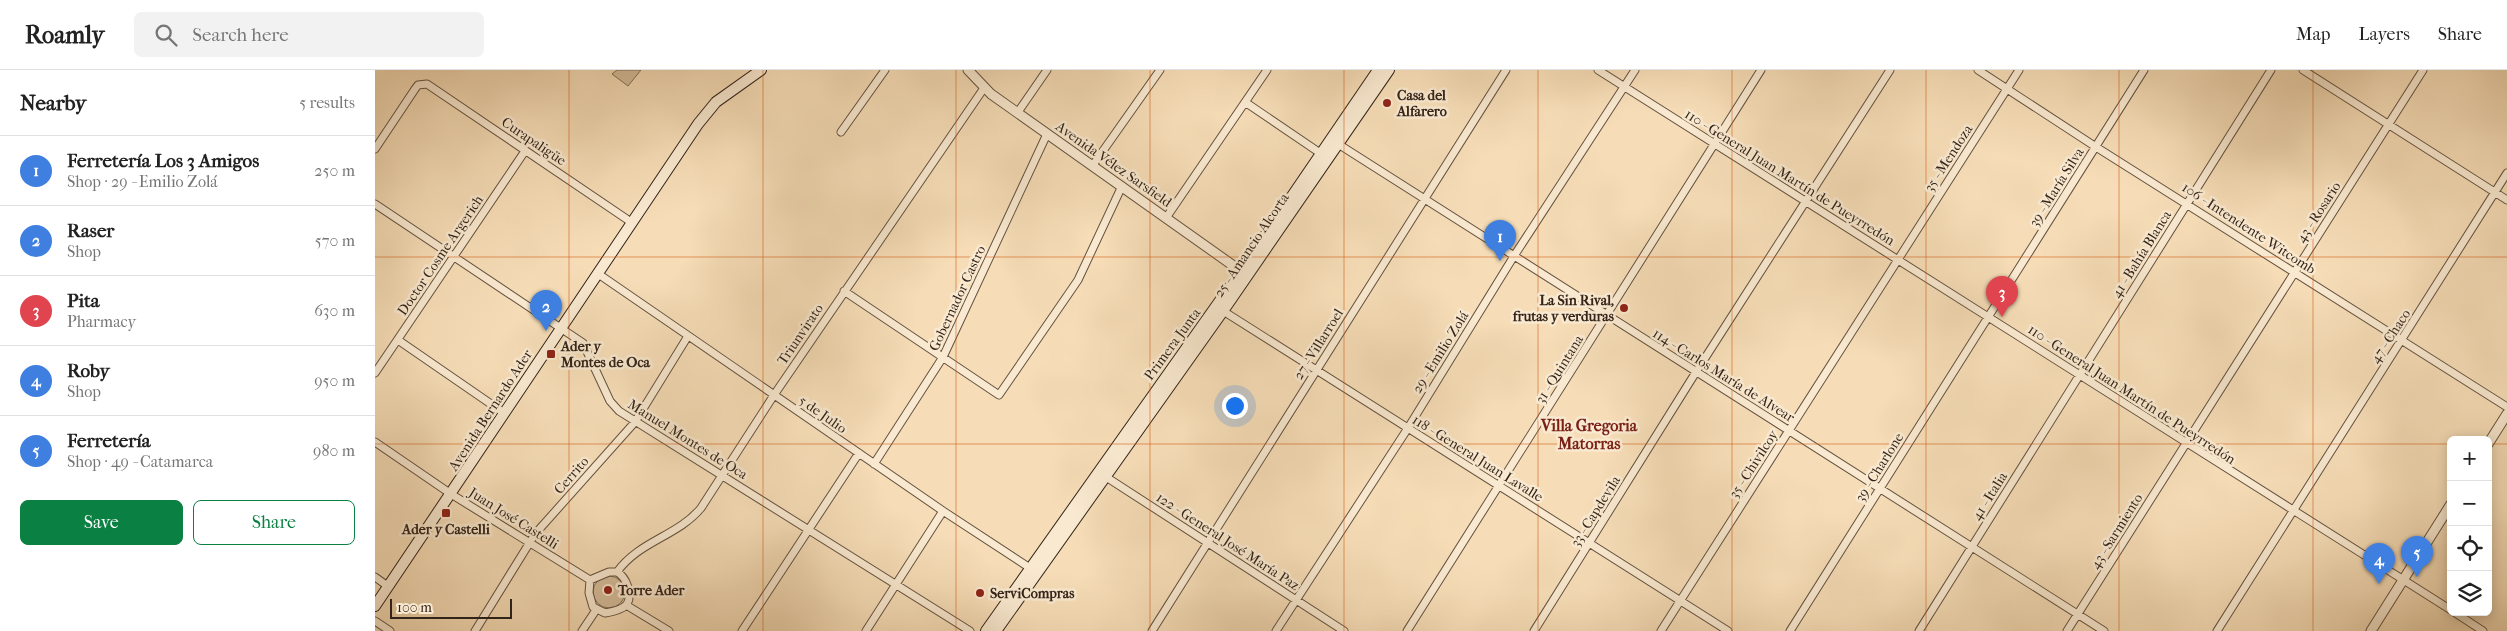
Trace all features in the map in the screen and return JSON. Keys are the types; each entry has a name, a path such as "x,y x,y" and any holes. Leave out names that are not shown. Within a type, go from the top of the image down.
{"main road":[{"name":"Avenida Bernardo Ader","path":"375,606 561,326 707,112 716,102 761,70"},
{"name":"Primera Junta","path":"986,631 1033,570 1219,309 1335,142 1379,70"},
{"path":"1335,142 1389,70"},
{"path":"997,631 1033,570"}],"street":[{"path":"841,132 885,70"},
{"name":"Avenida Vélez Sarsfield","path":"968,70 984,88 1244,273"},
{"path":"1018,112 1047,70"},
{"path":"1093,165 1160,70"},
{"path":"1166,218 1267,70"},
{"name":"27 - Villarroel","path":"1152,631 1506,70"},
{"name":"110 - General Juan Martín de Pueyrredón","path":"1598,70 1989,317 2291,511 2447,608"},
{"name":"29 - Emilio Zolá","path":"1276,631 1408,428 1514,256 1635,70"},
{"name":"31 - Quintana","path":"1407,631 1761,70"},
{"name":"33 - Capdevila","path":"1534,631 1696,372 1807,202 1890,70"},
{"name":"106 - Intendente Witcomb","path":"1978,70 2096,147 2507,407"},
{"name":"35 - Mendoza","path":"1897,259 2019,70"},
{"name":"39 - María Silva","path":"1989,317 2144,70"},
{"name":"41 - Bahía Blanca","path":"2080,375 2271,70"},
{"path":"2303,70 2507,200"},
{"name":"43 - Rosario","path":"2186,444 2423,70"},
{"name":"Curapaligüe","path":"375,149 415,89 423,83 431,86 631,222"},
{"name":"Triunvirato","path":"617,572 626,559 644,546 687,522 695,515 720,474 984,88"},
{"path":"1245,102 1324,156"},
{"name":"Gobernador Castro","path":"874,464 943,357 1047,134"},
{"name":"114 - Carlos María de Alvear","path":"1335,142 2104,631"},
{"name":"Doctor Cosme Argerich","path":"375,373 525,151"},
{"name":"47 - Chaco","path":"2217,631 2291,511 2507,173"},
{"path":"844,291 999,395 1078,280 1122,186"},
{"name":"Manuel Montes de Oca","path":"375,204 561,326 583,343 610,401 619,411 970,631"},
{"name":"35 - Chivilcoy","path":"1661,631 1790,431 1897,259"},
{"name":"5 de Julio","path":"597,273 874,464 1033,570"},
{"name":"118 - General Juan Lavalle","path":"1219,309 1728,631"},
{"name":"39 - Charlone","path":"1790,631 1989,317"},
{"name":"Cerrito","path":"475,631 535,534 635,422 688,336"},
{"path":"398,340 504,413"},
{"name":"41 - Italia","path":"1919,631 2080,375"},
{"path":"2492,438 2507,414"},
{"name":"Juan José Castelli","path":"375,442 451,494 591,580"},
{"name":"43 - Sarmiento","path":"2067,631 2186,444"},
{"path":"742,631 859,453"},
{"name":"122 - General José María Paz","path":"1101,474 1345,631"},
{"path":"2371,631 2447,510"},
{"path":"866,631 943,511"},
{"path":"617,572 624,578 627,585 627,604 612,612 605,613 596,610 589,593 591,580 603,574 617,572"},
{"path":"375,577 389,587"},
{"path":"627,604 669,631"},
{"path":"582,631 596,610"},
{"name":"110 - General Juan Martín de Pueyrredón","path":"2460,616 2483,631"},
{"path":"375,621 390,631"}],"shaded area":[{"path":"617,70 641,70 628,86 612,74"},
{"path":"609,576 621,580 625,592 621,604 609,608 597,604 593,592 597,580"}],"place":[{"name":"Casa del Alfarero","path":"1387,103"},
{"name":"Ferretería Los 3 Amigos","path":"1500,261"},
{"name":"La Sin Rival, frutas y verduras","path":"1624,308"},
{"name":"Pita","path":"2002,317"},
{"name":"Raser","path":"546,331"},
{"name":"Ader y Montes de Oca","path":"551,354"},
{"name":"Ader y Castelli","path":"446,513"},
{"name":"Ferretería","path":"2417,577"},
{"name":"Roby","path":"2379,584"},
{"name":"Torre Ader","path":"608,590"},
{"name":"ServiCompras","path":"980,593"}],"district":[{"name":"Villa Gregoria Matorras","path":"1589,434"}]}
